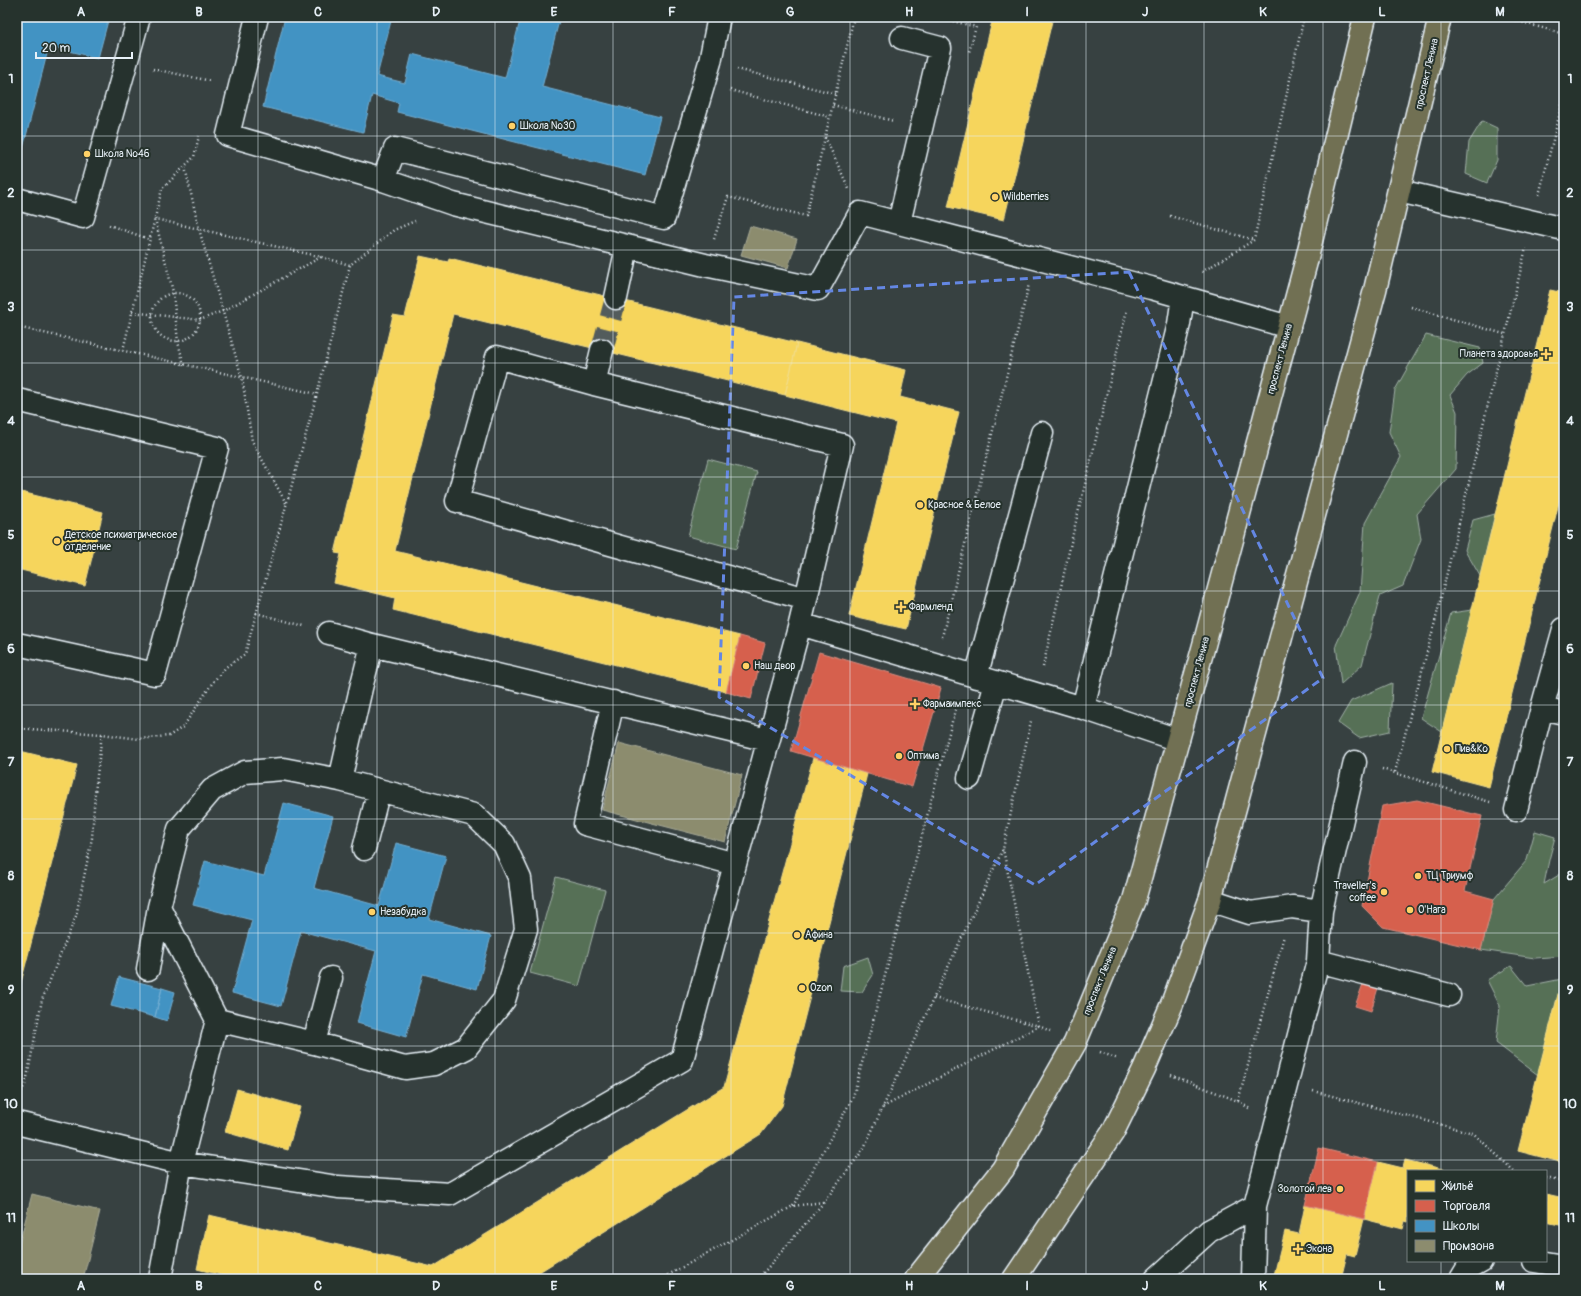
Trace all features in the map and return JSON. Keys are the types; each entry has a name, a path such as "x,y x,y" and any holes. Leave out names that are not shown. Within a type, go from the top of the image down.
{"main road":[{"name":"проспект Ленина","path":"916,1279 1003,1169 1075,1043 1134,900 1289,328 1365,17"},
{"name":"проспект Ленина","path":"1014,1279 1113,1132 1144,1069 1172,1004 1210,900 1375,290 1440,17"}],"lane":[{"path":"17,199 84,217 139,17"},
{"path":"257,17 228,135 384,180 453,204 627,247 818,289 860,213 1176,295 1289,328"},
{"path":"384,180 396,149 664,218 710,62 719,17"},
{"path":"899,223 940,48 902,38"},
{"path":"1399,191 1564,229"},
{"path":"616,298 627,247"},
{"path":"1083,708 1178,324 1176,295"},
{"path":"594,384 602,350"},
{"path":"17,1123 181,1163 338,1186 450,1194 682,1060 800,624 806,599 842,445 594,384 497,357 457,501 806,599"},
{"path":"17,400 217,448 155,674 17,644"},
{"path":"969,778 979,678 1042,433"},
{"path":"800,624 1083,708 1178,740"},
{"path":"1516,810 1564,629"},
{"path":"329,632 372,645 768,740"},
{"path":"340,780 372,645"},
{"path":"613,702 585,824 735,864"},
{"path":"1542,708 1564,713"},
{"path":"1254,1279 1255,1206 1318,961 1321,911 1355,762"},
{"path":"148,969 159,906 179,829 212,790 245,772 283,769 340,780 474,815 504,844 520,879 526,929 504,1000 466,1048 434,1064 405,1068 314,1043 217,1020"},
{"path":"364,850 379,790"},
{"path":"1210,900 1250,913 1292,907 1321,911"},
{"path":"159,906 217,1020 181,1163 160,1279"},
{"path":"1318,961 1449,995"},
{"path":"314,1043 331,978"},
{"path":"1156,1279 1209,1231 1255,1206"},
{"path":"1461,1279 1466,1269 1479,1262"},
{"path":"1540,1262 1564,1266"}],"path":[{"path":"705,265 728,197 806,216 854,17"},
{"path":"1176,295 1254,240 1304,17"},
{"path":"1514,17 1514,20 1564,34"},
{"path":"710,62 836,94"},
{"path":"126,63 212,81"},
{"path":"210,88 213,74"},
{"path":"704,83 830,117"},
{"path":"1516,810 1395,772 1437,614 1504,334 1564,97"},
{"path":"833,105 922,128"},
{"path":"123,350 162,189 194,157 199,134"},
{"path":"825,137 860,213"},
{"path":"185,166 199,229 242,378 252,441 286,503"},
{"path":"17,728 102,734 139,739 169,736 183,727 213,682 226,667 245,654 317,394 350,265 394,230 453,204"},
{"path":"1170,216 1254,240"},
{"path":"84,217 150,239"},
{"path":"155,219 322,257 350,265"},
{"path":"155,219 173,292 178,342 184,365"},
{"path":"132,312 200,320 223,311 322,257"},
{"path":"935,665 1036,259"},
{"path":"173,292 184,294 193,300 199,309 200,320 196,331 188,338 178,342 167,340 158,334 152,325 151,314 155,303 162,296 173,292"},
{"path":"1411,307 1504,334"},
{"path":"17,327 317,394"},
{"path":"256,613 329,632"},
{"path":"793,1206 853,1096 979,678"},
{"path":"17,1098 26,1083 42,1000 76,916 92,838 95,792 102,734"},
{"path":"1002,849 1039,1026"},
{"path":"1238,1101 1292,907"},
{"path":"934,998 1039,1026 1075,1043 1144,1069 1170,1075 1238,1101 1276,1126"},
{"path":"882,1108 1039,1026"},
{"path":"1286,1084 1473,1133 1513,1170"},
{"path":"1547,1178 1564,1182"},
{"path":"661,1279 793,1206 824,1202"}],"highlighted area":[{"path":"1129,272 1323,678 1035,885 719,697 734,297"}],"green space":[{"path":"1482,121 1497,128 1497,160 1487,183 1466,174 1469,142"},
{"path":"1426,335 1480,348 1483,363 1467,375 1450,395 1457,412 1456,469 1417,514 1421,539 1403,586 1380,596 1362,665 1341,684 1336,645 1360,592 1365,523 1401,457 1389,432 1395,390"},
{"path":"708,459 757,472 736,549 688,536"},
{"path":"1495,514 1480,576 1465,550 1473,520"},
{"path":"1472,610 1442,732 1421,718 1451,613"},
{"path":"1392,683 1390,731 1359,738 1338,723 1351,701"},
{"path":"1535,831 1555,837 1544,884 1564,872 1564,956 1535,958 1481,950 1494,899 1527,860"},
{"path":"556,877 605,890 579,986 530,973"},
{"path":"868,957 873,975 862,992 840,991 843,966"},
{"path":"1511,966 1527,986 1562,979 1538,1075 1496,1043 1500,1006 1487,980"}],"building: Жильё":[{"path":"993,17 1053,17 1004,220 948,207"},
{"path":"420,256 448,262 449,258 797,343 785,395 453,314 395,551 740,636 726,692 393,610 395,598 334,583 341,554 335,553 393,315 405,317"},
{"path":"1550,290 1564,293 1564,482 1489,787 1432,772"},
{"path":"797,343 906,370 900,397 959,412 906,629 849,616 896,423 785,395"},
{"name":"Детское психиатрическое отделение","path":"17,491 103,512 85,586 17,569"},
{"path":"20,751 77,765 17,998 17,762"},
{"path":"813,758 867,774 782,1106 761,1134 528,1279 237,1279 197,1269 209,1215 433,1267 724,1087"},
{"path":"1564,971 1564,1163 1518,1151"},
{"path":"237,1089 300,1107 288,1150 225,1132"},
{"path":"1405,1160 1447,1170 1407,1170 1407,1222 1405,1221 1403,1229 1364,1219 1378,1162 1403,1168"},
{"path":"1547,1194 1564,1198 1564,1226 1547,1222"},
{"path":"1305,1205 1364,1219 1355,1256 1347,1254 1341,1279 1273,1279 1285,1231 1299,1234"}],"building: Торговля":[{"name":"Наш двор","path":"740,636 765,643 751,699 726,692"},
{"path":"819,652 941,688 912,787 791,751"},
{"name":"ТЦ Триумф","path":"1417,800 1482,816 1465,891 1494,899 1481,950 1383,927 1362,906 1382,806"},
{"path":"1363,984 1378,988 1371,1011 1355,1006"},
{"name":"Золотой лев","path":"1319,1148 1378,1162 1364,1219 1305,1205"}],"building: Школы":[{"path":"17,17 109,17 98,58 49,46 20,160 17,159"},
{"path":"285,17 392,17 377,76 405,83 412,54 505,78 521,17 560,17 542,87 660,117 645,175 397,112 399,103 372,95 363,132 263,107"},
{"path":"284,803 333,816 314,888 379,906 396,843 446,856 429,919 491,936 477,989 423,974 406,1037 357,1023 376,951 301,931 281,1006 232,993 252,920 193,905 205,861 264,876"},
{"path":"119,977 162,988 155,1017 111,1006"},
{"path":"162,988 175,992 167,1021 155,1017"}],"building: Промзона":[{"path":"750,226 797,239 788,268 741,255"},
{"path":"619,743 742,775 725,842 602,810"},
{"path":"32,1194 100,1211 83,1279 17,1279 17,1253"}],"tunnel":[{"path":"602,350 616,298"}],"place":[{"name":"Школа №30","path":"512,126"},
{"name":"Школа №46","path":"87,154"},
{"name":"Wildberries","path":"995,197"},
{"name":"Планета здоровья","path":"1546,354"},
{"name":"Красное & Белое","path":"920,505"},
{"name":"Детское психиатрическое отделение","path":"57,541"},
{"name":"Фармленд","path":"901,607"},
{"name":"Наш двор","path":"746,666"},
{"name":"Фармаимпекс","path":"915,704"},
{"name":"Пив&Ко","path":"1447,749"},
{"name":"Оптима","path":"899,756"},
{"name":"ТЦ Триумф","path":"1418,876"},
{"name":"Traveller's coffee","path":"1384,892"},
{"name":"O'Hara","path":"1410,910"},
{"name":"Незабудка","path":"372,912"},
{"name":"Афина","path":"797,935"},
{"name":"Ozon","path":"802,988"},
{"name":"Золотой лев","path":"1340,1189"},
{"name":"Экона","path":"1298,1249"}]}
